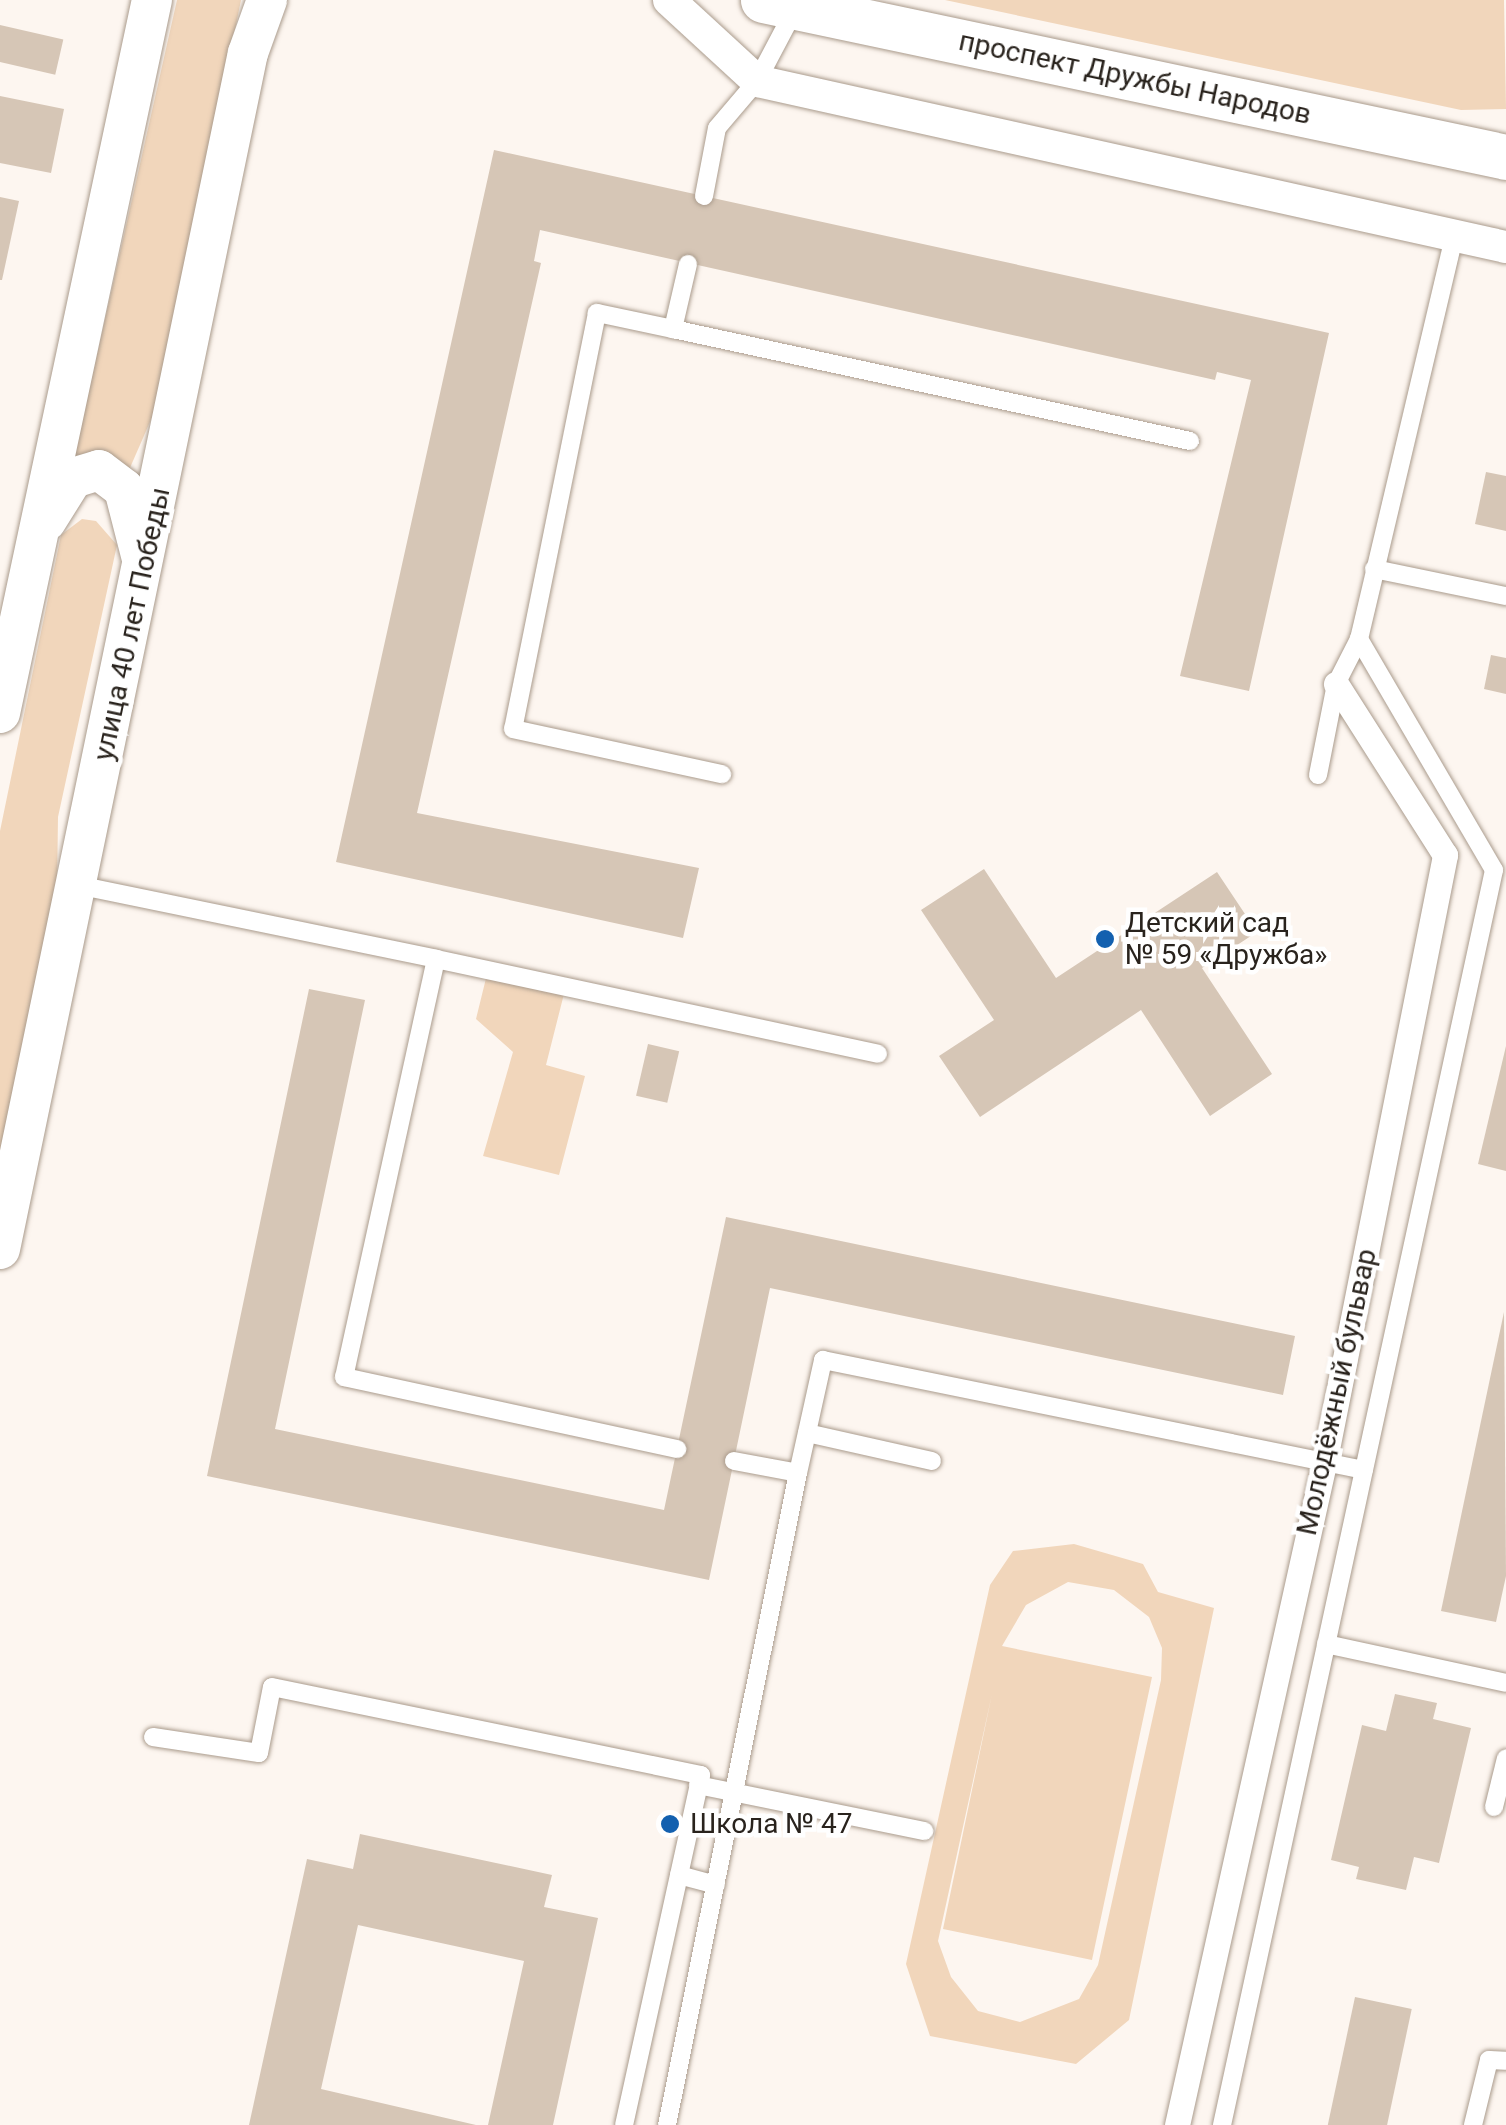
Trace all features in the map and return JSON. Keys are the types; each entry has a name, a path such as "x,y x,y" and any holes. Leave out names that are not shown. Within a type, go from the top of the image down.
{"main road":[{"name":"проспект Дружбы Народов","path":"780,3 1506,157"}],"street":[{"path":"0,713 152,0"},
{"name":"улица 40 лет Победы","path":"3,1228 144,568 248,52 268,0"},
{"path":"668,0 758,81 1506,247"},
{"path":"35,538 72,478 100,470 124,489 144,568"},
{"name":"Молодёжный бульвар","path":"1177,2125 1325,1459 1445,856 1336,684"}],"lane":[{"path":"704,196 717,128 758,81 780,3"},
{"path":"1318,775 1336,684 1358,639 1454,237"},
{"path":"673,330 688,264"},
{"path":"722,774 513,728 597,313 1190,441"},
{"path":"1374,569 1506,596"},
{"path":"1222,2125 1364,1470 1500,871 1358,639"},
{"path":"76,885 878,1054"},
{"path":"436,960 344,1377 677,1449"},
{"path":"667,2125 823,1360 1325,1459 1364,1470"},
{"path":"807,1434 932,1461"},
{"path":"734,1461 798,1472"},
{"path":"1326,1644 1506,1683"},
{"path":"153,1737 258,1753 272,1688 701,1776 624,2125"},
{"path":"1494,1808 1506,1758"},
{"path":"698,1785 924,1831"},
{"path":"679,1875 716,1884"},
{"path":"1473,2125 1489,2060 1506,2061"}],"shaded area":[{"path":"177,0 241,0 160,399 129,470 73,461"},
{"path":"945,0 1504,0 1506,109 1461,110"},
{"path":"82,519 96,521 117,545 58,817 57,890 0,1176 0,831 61,535"},
{"path":"490,962 567,982 546,1065 585,1076 559,1175 483,1156 513,1052 476,1019"},
{"path":"1074,1544 1143,1564 1158,1592 1214,1608 1129,2020 1076,2064 930,2036 906,1964 990,1585 1013,1551","holes":["1068,1582 1114,1590 1149,1617 1162,1648 1161,1680 1098,1965 1079,1999 1020,2022 978,2011 951,1977 938,1941 992,1694 943,1929 1092,1960 1152,1677 1002,1646 1026,1605"]}],"building":[{"path":"0,25 63,40 55,75 0,62"},
{"path":"0,96 64,109 51,173 0,163"},
{"path":"494,150 1329,333 1249,691 1180,676 1251,380 1217,372 1215,380 540,230 534,261 541,263 417,813 699,868 683,938 336,862"},
{"path":"0,197 19,201 2,280 0,280"},
{"path":"1486,472 1506,476 1506,531 1475,524"},
{"path":"1491,655 1506,658 1506,694 1484,689"},
{"path":"984,869 1056,978 1217,872 1257,932 1202,968 1272,1074 1210,1116 1141,1010 980,1117 939,1056 994,1020 921,910"},
{"path":"309,989 365,1000 275,1429 664,1510 726,1217 1295,1336 1283,1395 770,1288 709,1580 207,1476"},
{"path":"648,1044 679,1051 667,1103 636,1096"},
{"path":"1506,1046 1506,1171 1478,1164"},
{"path":"1504,1312 1506,1576 1496,1622 1441,1611"},
{"path":"1395,1694 1437,1703 1433,1719 1471,1728 1439,1863 1414,1857 1406,1890 1356,1879 1359,1867 1331,1860 1362,1725 1386,1731"},
{"path":"360,1834 552,1875 544,1907 598,1918 553,2125 488,2125 524,1961 358,1925 321,2089 476,2125 249,2125 307,1859 353,1869"},
{"path":"1355,1997 1412,2009 1387,2125 1328,2125"}],"place":[{"name":"Детский сад № 59 «Дружба»","path":"1105,939"},
{"name":"Школа № 47","path":"670,1824"}]}
